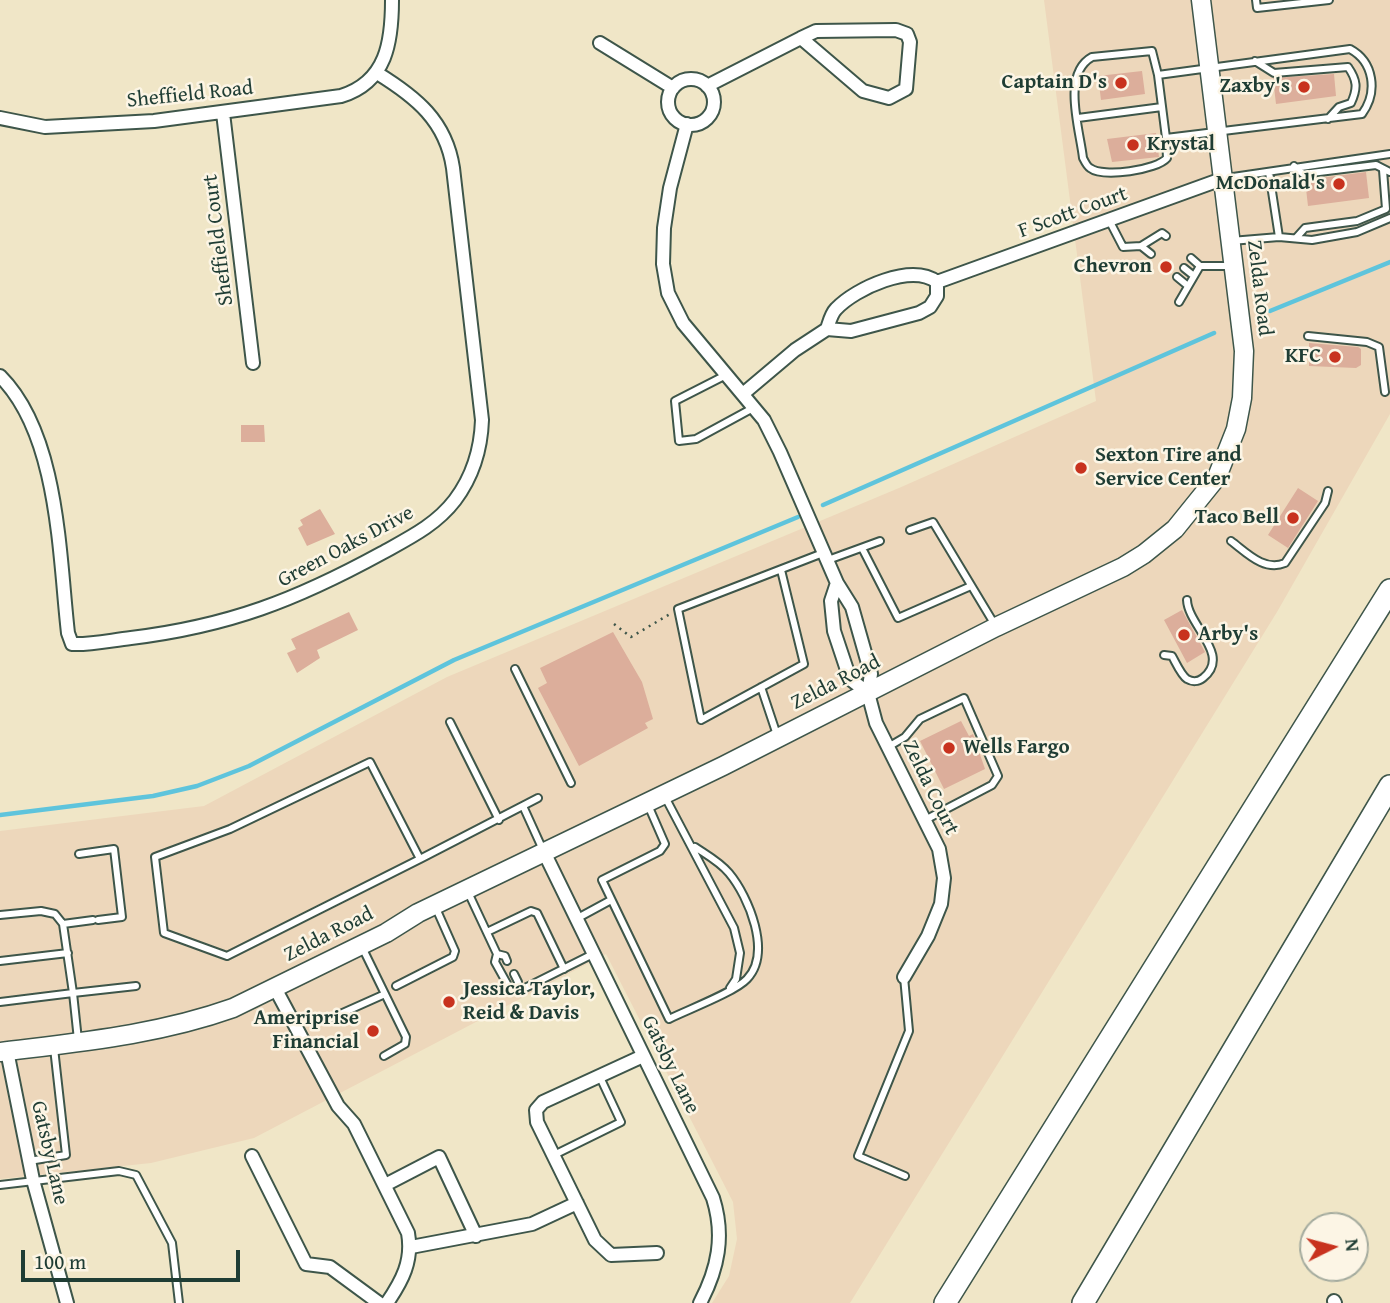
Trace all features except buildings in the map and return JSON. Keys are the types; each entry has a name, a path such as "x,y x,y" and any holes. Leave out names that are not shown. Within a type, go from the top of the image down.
{"highway":[{"path":"945,1303 1390,590"},
{"path":"1083,1303 1390,786"}],"main road":[{"name":"Zelda Road","path":"3,1051 184,1026 233,1008 543,850 664,794 996,627 1123,567 1175,529 1211,485 1236,429 1244,385 1244,351 1201,0"}],"street":[{"path":"377,73 387,56 391,39 392,0"},
{"path":"707,86 801,38 816,31 903,31 910,42 906,89 889,98 863,90 801,38"},
{"path":"600,43 673,88"},
{"name":"Sheffield Road","path":"0,118 45,127 154,121 223,113 341,96 357,90 377,73"},
{"name":"Green Oaks Drive","path":"0,376 23,408 42,449 68,633 72,645 156,635 249,615 369,560 436,520 454,502 470,476 480,446 482,420 453,169 448,142 431,114 377,73"},
{"path":"687,79 702,81 707,86 713,99 710,114 698,124 687,124 671,114 668,99 673,88 687,79"},
{"name":"Sheffield Court","path":"223,113 253,363"},
{"path":"687,124 670,188 664,228 665,280 683,323 729,374 764,420 810,516 838,583 852,607 871,674 868,693 850,679 834,631 831,601 838,583"},
{"name":"F Scott Court","path":"744,393 795,350 827,329 834,310 866,289 916,274 937,282 1222,178"},
{"path":"827,329 851,331 919,313 930,307 937,296 937,282"},
{"name":"Zelda Court","path":"868,693 876,723 939,849 943,869 943,892 937,920 904,977"},
{"name":"Gatsby Lane","path":"543,850 717,1210 718,1259 713,1278 700,1303"},
{"path":"275,988 338,1106 354,1124 408,1233 411,1247 405,1273 387,1303"},
{"name":"Gatsby Lane","path":"3,1051 33,1180 66,1303"},
{"path":"643,1056 543,1102 536,1110 537,1122 595,1240 611,1255 657,1253"},
{"path":"252,1156 306,1264 330,1267 379,1303"},
{"path":"385,1185 439,1157 476,1236"},
{"path":"411,1247 532,1224 577,1203"}],"lane":[{"path":"1256,0 1258,8 1329,0"},
{"path":"1158,75 1350,49 1362,56 1370,70 1370,103 1362,114 1166,138"},
{"path":"1152,51 1162,107 1167,158 1163,164 1138,170 1099,172 1089,168 1083,159 1074,83 1077,71 1091,57 1152,51"},
{"path":"1255,61 1273,73 1348,66 1356,79 1356,93 1351,103 1339,107 1328,119"},
{"path":"1078,118 1162,107"},
{"path":"1222,178 1390,154"},
{"path":"1294,166 1303,174 1376,164 1386,171 1388,208 1357,220 1305,228 1296,238"},
{"path":"1269,173 1279,237"},
{"path":"1230,242 1279,237 1312,240 1357,232 1390,218"},
{"path":"1109,220 1123,247 1141,246 1162,233 1166,236"},
{"path":"1151,240 1158,245"},
{"path":"1141,246 1151,254"},
{"path":"1191,258 1200,266 1233,266"},
{"path":"1179,302 1200,266"},
{"path":"1184,268 1194,276"},
{"path":"1177,277 1188,286"},
{"path":"1308,336 1375,345 1381,350 1381,377 1385,392"},
{"path":"729,374 675,401 679,442 696,439 754,407"},
{"path":"1231,541 1261,562 1272,566 1285,563 1325,503 1328,491"},
{"path":"910,530 933,522 996,627"},
{"path":"781,570 804,663 701,720 678,609 781,570 880,541"},
{"path":"862,548 898,618 971,586"},
{"path":"1164,654 1172,656 1185,678 1191,681 1203,678 1212,667 1213,653 1187,610 1186,600"},
{"path":"515,669 571,783"},
{"path":"761,687 778,738"},
{"path":"888,747 905,737 920,719 964,698 998,776 992,785 925,821"},
{"path":"450,722 499,820"},
{"path":"420,859 370,762 230,829 155,857 164,933 227,956 499,820 538,798"},
{"path":"664,794 695,847 739,941 739,965 729,990"},
{"path":"646,802 665,840 660,851 602,880 669,1019 743,983 754,967 756,942 751,911 731,875 720,863 695,847"},
{"path":"523,806 543,850"},
{"path":"63,924 122,916 114,849 79,854"},
{"path":"466,889 497,954 495,962 510,989 517,990 593,954"},
{"path":"576,919 611,900"},
{"path":"396,986 453,957 455,951 435,904"},
{"path":"0,915 41,911 55,914 63,924 78,1042"},
{"path":"487,932 531,911 537,913 564,969"},
{"path":"361,945 406,1037 405,1044 384,1056"},
{"path":"0,961 68,953"},
{"path":"497,954 505,956 507,961"},
{"path":"514,974 518,982 517,990"},
{"path":"904,977 909,1031 858,1156 905,1176"},
{"path":"0,1002 136,986"},
{"path":"329,1019 385,994"},
{"path":"29,1161 66,1155 53,1045"},
{"path":"554,1155 621,1122 599,1076"},
{"path":"0,1185 119,1171 136,1175 172,1243 179,1303"}],"path":[{"path":"614,624 631,637 678,609"}],"shaded area":[{"path":"1044,0 1390,0 1390,414 1277,612 850,1303 712,1303 729,1276 737,1239 733,1202 606,954 254,1138 151,1163 0,1179 0,831 204,806 447,677 899,488 1096,401"}],"waterway":[{"path":"1270,311 1390,262"},
{"path":"823,505 1214,333"},
{"path":"0,815 153,796 197,786 249,766 454,660 798,517"}],"place":[{"name":"Captain D's","path":"1121,83"},
{"name":"Zaxby's","path":"1304,87"},
{"name":"Krystal","path":"1133,145"},
{"name":"McDonald's","path":"1339,184"},
{"name":"Chevron","path":"1166,267"},
{"name":"KFC","path":"1335,357"},
{"name":"Sexton Tire and Service Center","path":"1081,468"},
{"name":"Taco Bell","path":"1293,518"},
{"name":"Arby's","path":"1184,635"},
{"name":"Wells Fargo","path":"949,748"},
{"name":"Jessica Taylor, Reid & Davis","path":"449,1002"},
{"name":"Ameriprise Financial","path":"373,1031"}]}
